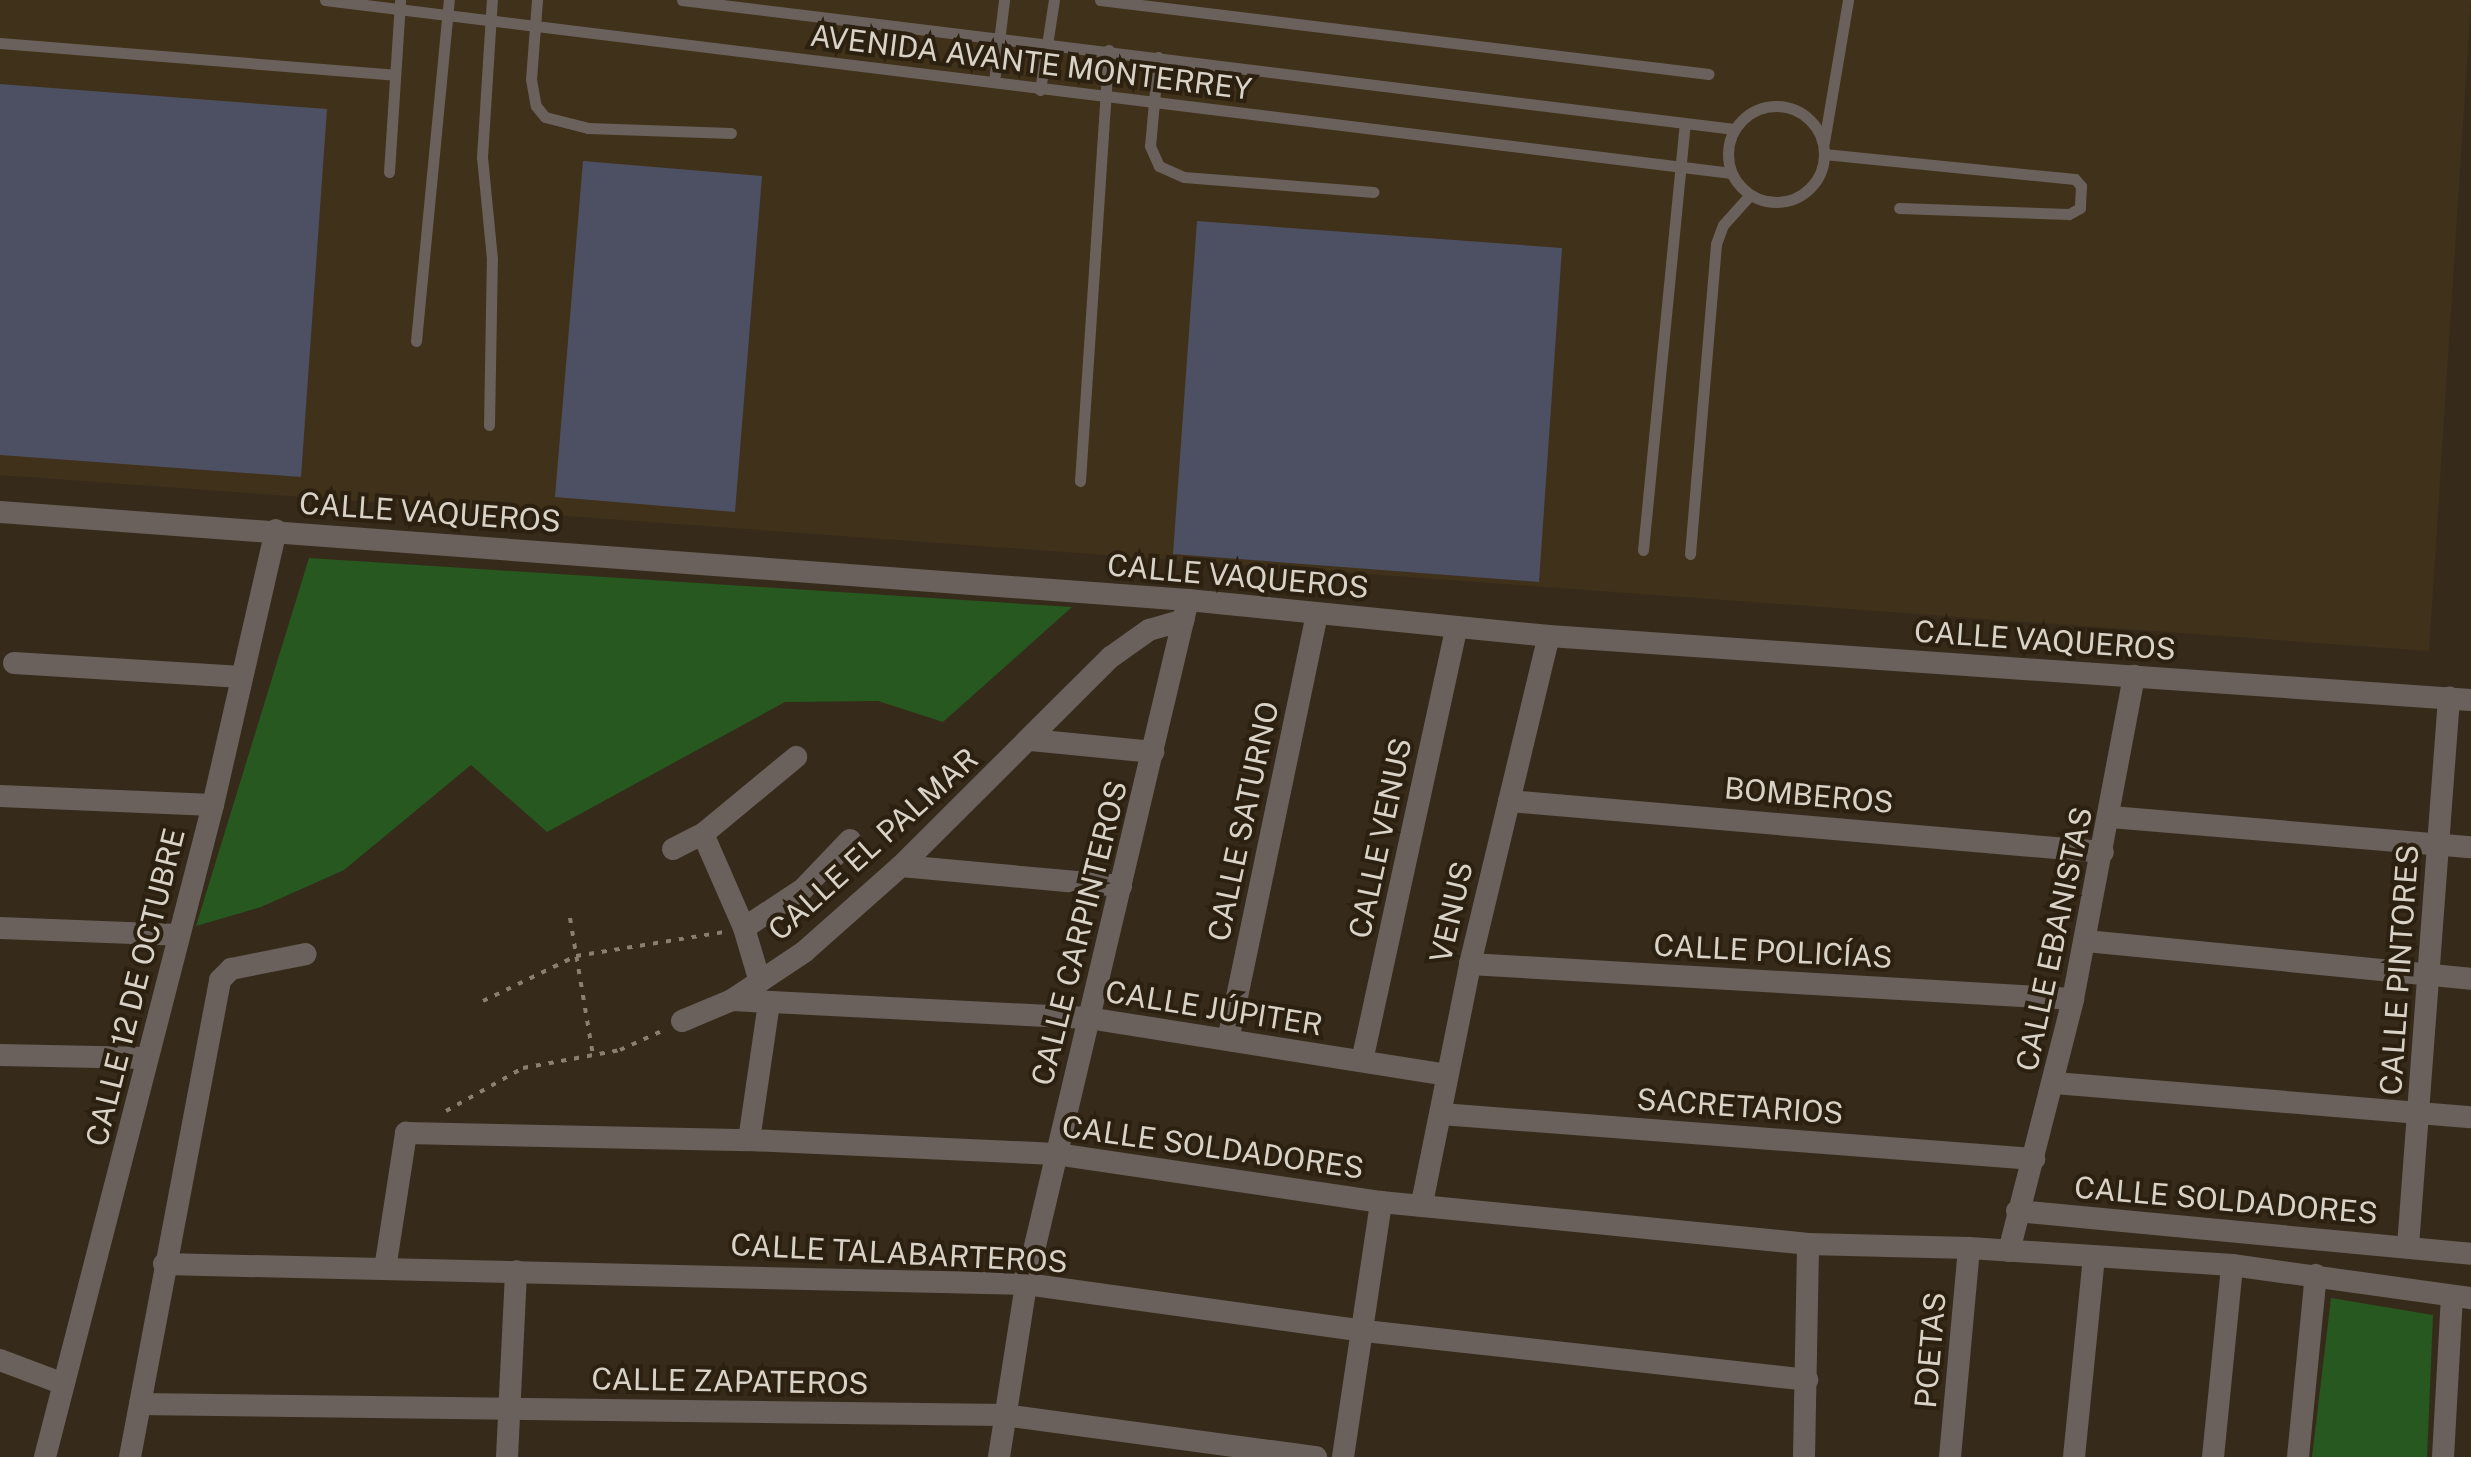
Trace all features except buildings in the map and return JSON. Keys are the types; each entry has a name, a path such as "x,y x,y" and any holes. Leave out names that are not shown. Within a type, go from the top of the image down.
{"street":[{"name":"CALLE VAQUEROS","path":"0,512 276,530 1186,610 1317,614 1549,636 2460,699"},
{"name":"CALLE 12 DE OCTUBRE","path":"44,1457 212,805 276,530"},
{"name":"CALLE EL PALMAR","path":"682,1021 732,1000 765,992 1031,740 1110,657 1186,610"},
{"name":"CALLE CARPINTEROS","path":"999,1457 1026,1284 1186,610"},
{"name":"CALLE SATURNO","path":"1228,1040 1317,614"},
{"name":"CALLE VENUS","path":"1362,1062 1457,627"},
{"name":"VENUS","path":"1422,1203 1470,964 1549,636"},
{"path":"14,663 242,677"},
{"name":"CALLE EBANISTAS","path":"2017,1211 2055,1082 2086,941 2134,676"},
{"name":"CALLE PINTORES","path":"2408,1246 2438,845 2460,699"},
{"path":"1031,740 1154,752"},
{"path":"673,849 703,834 796,757"},
{"path":"0,796 212,805"},
{"name":"BOMBEROS","path":"1508,801 2104,852"},
{"path":"2111,817 2471,846"},
{"path":"703,834 744,928 765,992 749,1140"},
{"path":"744,928 803,889 850,840"},
{"path":"901,866 1121,886"},
{"path":"0,928 179,935"},
{"path":"2086,941 2471,979"},
{"path":"130,1457 220,980 231,969 306,954"},
{"name":"CALLE POLICÍAS","path":"1470,964 2073,999"},
{"name":"CALLE JÚPITER","path":"765,992 1088,1018 1446,1075"},
{"path":"0,1056 147,1058"},
{"path":"2055,1082 2471,1117"},
{"name":"SACRETARIOS","path":"1441,1114 2034,1159"},
{"name":"CALLE SOLDADORES","path":"386,1269 406,1133 749,1140 1056,1154 1381,1202 1422,1203 1808,1244 1969,1248 2232,1266 2461,1297"},
{"path":"1343,1457 1365,1331 1381,1202"},
{"path":"2009,1251 2017,1211"},
{"name":"CALLE SOLDADORES","path":"2017,1211 2471,1254"},
{"path":"1804,1457 1808,1244"},
{"name":"POETAS","path":"1950,1457 1969,1248"},
{"path":"2074,1457 2094,1258"},
{"name":"CALLE TALABARTEROS","path":"164,1264 1026,1284 1365,1331 1807,1380"},
{"path":"2213,1457 2232,1266"},
{"path":"507,1457 516,1271"},
{"path":"2298,1457 2316,1275"},
{"path":"2443,1457 2461,1297"},
{"path":"0,1360 64,1384"},
{"name":"CALLE ZAPATEROS","path":"140,1404 1004,1414 1316,1457"}],"lane":[{"name":"AVENIDA AVANTE MONTERREY","path":"325,0 399,5 447,15 1040,90 1731,173"},
{"path":"416,342 449,0"},
{"path":"489,426 492,260 482,157 492,0"},
{"path":"536,0 532,92 545,117 588,128 731,133"},
{"name":"AVENIDA AVANTE MONTERREY","path":"682,0 1734,129"},
{"path":"994,82 1004,0"},
{"path":"1040,90 1054,0"},
{"path":"1100,0 1709,74"},
{"path":"1824,150 1810,120 1784,106 1755,110 1734,129 1728,143 1731,173 1750,195 1778,202 1805,192 1815,182 1824,150 1848,0"},
{"path":"388,172 399,5"},
{"path":"0,43 395,75"},
{"path":"1080,481 1110,50"},
{"path":"1158,57 1152,156 1172,173 1372,192"},
{"path":"1643,550 1684,123"},
{"path":"1824,150 2075,178 2082,186 2080,208 2069,214 1899,208"},
{"path":"1690,554 1716,244 1724,226 1750,195"}],"path":[{"path":"570,918 593,1055"},
{"path":"484,1001 576,956 744,928"},
{"path":"440,1114 523,1068 620,1050 682,1021"}],"shaded area":[{"path":"0,0 2471,0 2429,651 0,475"}],"green space":[{"path":"309,558 1072,607 943,722 878,701 785,702 547,832 471,765 344,870 261,907 196,926"},
{"path":"2331,1298 2433,1315 2427,1457 2312,1457"}]}
